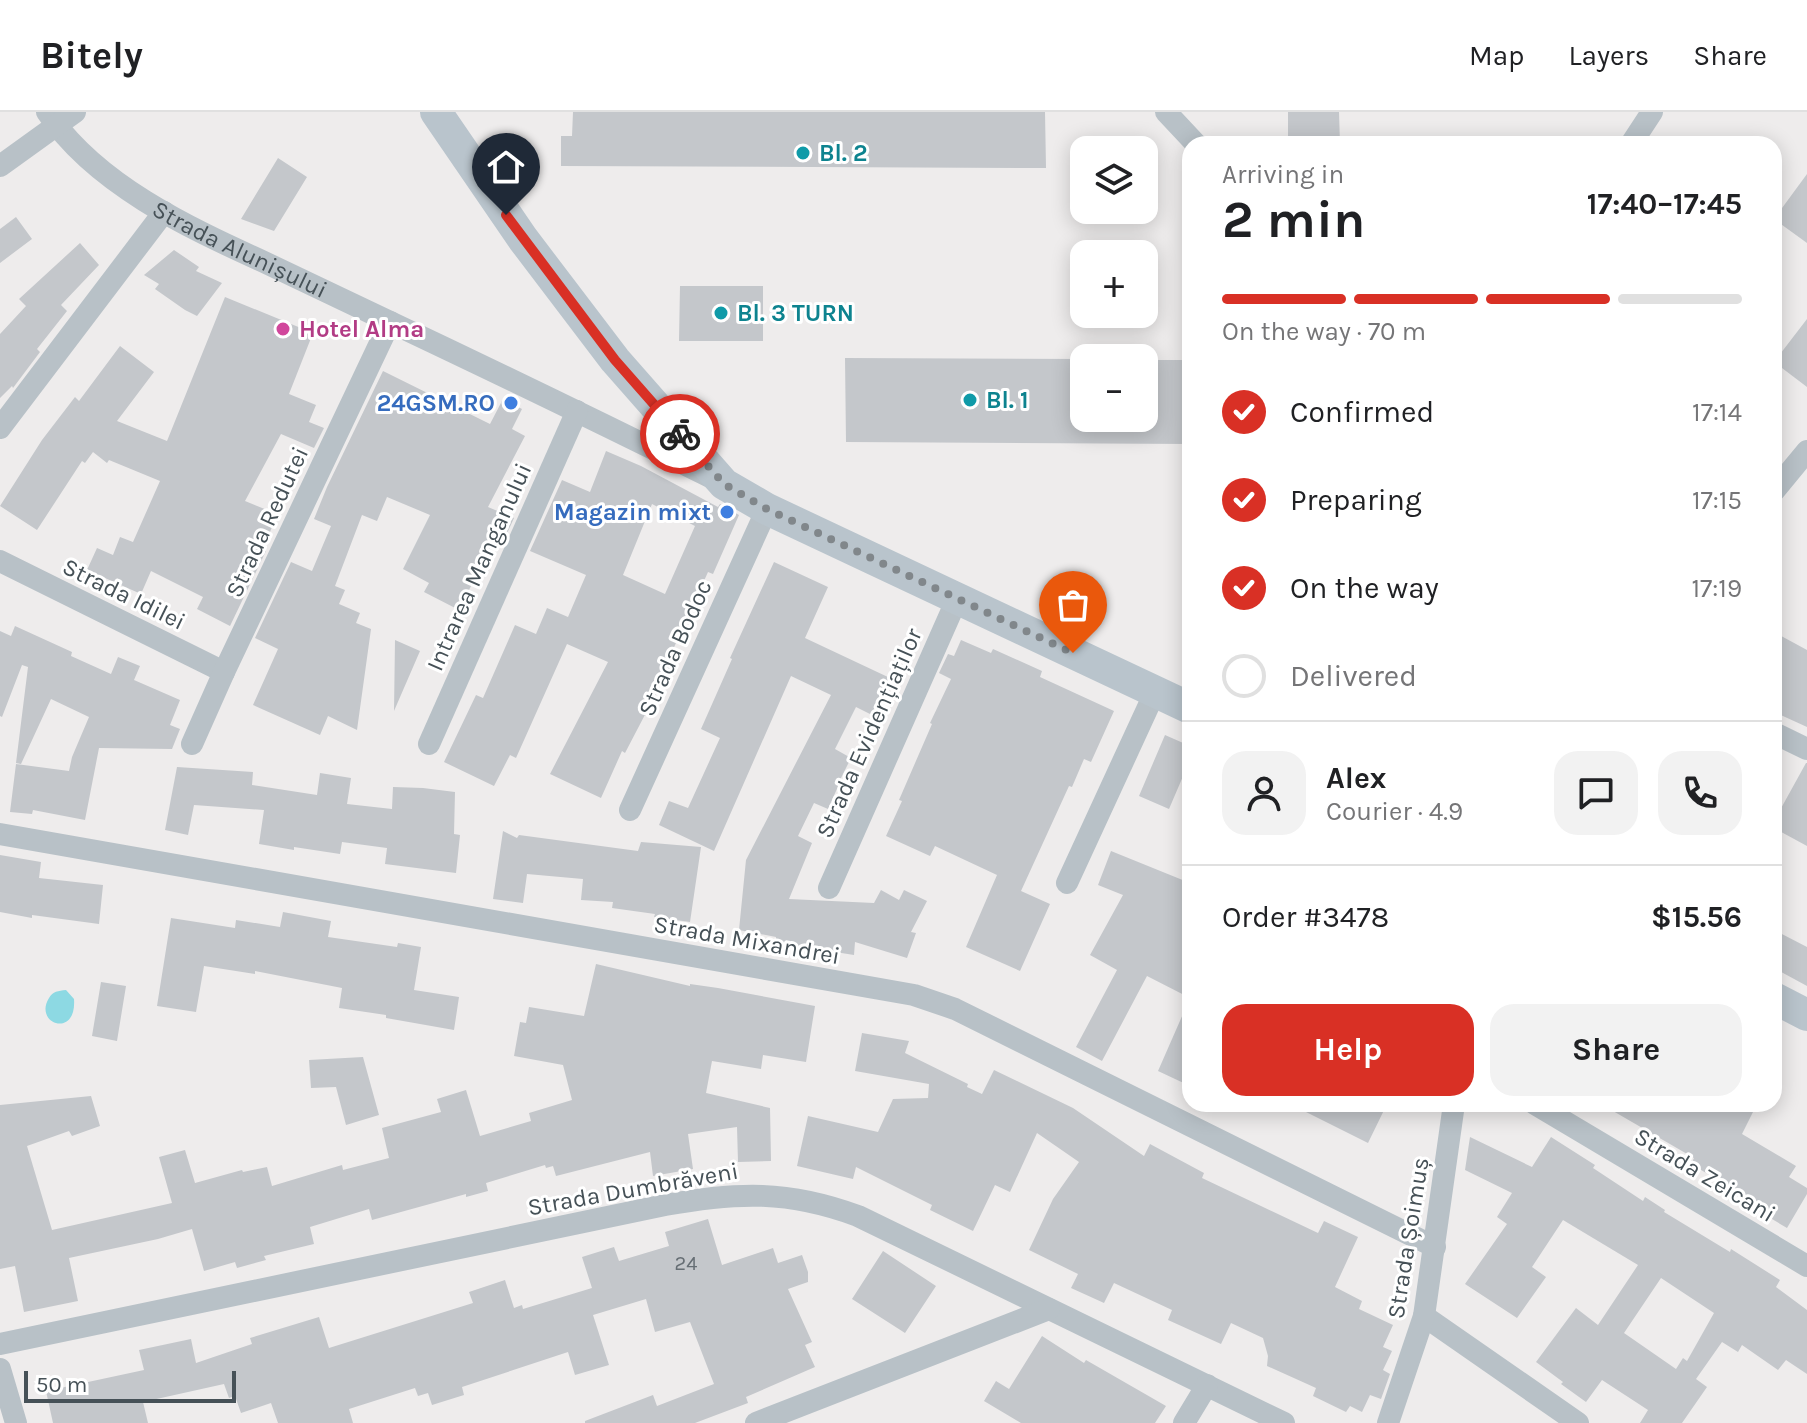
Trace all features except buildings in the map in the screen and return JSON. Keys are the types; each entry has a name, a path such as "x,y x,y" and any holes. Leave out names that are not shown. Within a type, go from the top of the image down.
{"street":[{"path":"0,166 51,119 75,112"},
{"path":"436,112 523,239 590,327 655,407 724,484"},
{"path":"1166,112 1188,136"},
{"path":"1636,136 1652,112"},
{"name":"Strada Alunișului","path":"51,119 72,145 112,177 197,231 577,411 724,484 767,509 1182,704"},
{"path":"0,428 164,212"},
{"name":"Strada Redutei","path":"192,744 390,322"},
{"name":"Intrarea Manganului","path":"429,744 577,411"},
{"path":"1782,481 1807,451"},
{"name":"Strada Bodoc","path":"630,810 767,509"},
{"name":"Strada Idilei","path":"0,561 224,672"},
{"name":"Strada Evidențiaților","path":"829,888 957,599"},
{"path":"1067,883 1155,692"},
{"path":"1782,737 1807,749"},
{"name":"Strada Mixandrei","path":"0,834 914,995 955,1009 1435,1247"},
{"path":"1782,1002 1807,1015"},
{"name":"Strada Șoimuș","path":"1388,1423 1424,1316 1453,1112"},
{"name":"Strada Zeicani","path":"1548,1112 1807,1266"},
{"name":"Strada Dumbrăveni","path":"0,1344 665,1205 743,1195 789,1197 858,1216 1284,1423"},
{"path":"756,1423 1049,1309"},
{"path":"1424,1316 1578,1423"},
{"path":"0,1369 16,1423"},
{"path":"1184,1423 1207,1385"}],"water":[{"path":"66,990 74,999 73,1012 69,1019 57,1023 47,1015 46,1007 52,994"}],"way so far":[{"path":"680,434 724,484 767,509 1073,653"}],"place":[{"name":"Bl. 2","path":"803,153"},
{"name":"Bl. 3 TURN","path":"721,313"},
{"name":"Hotel Alma","path":"283,329"},
{"name":"Bl. 1","path":"970,400"},
{"name":"24GSM.RO","path":"511,403"},
{"name":"Magazin mixt","path":"727,512"}],"route":[{"path":"506,215 615,360 680,434"}]}
